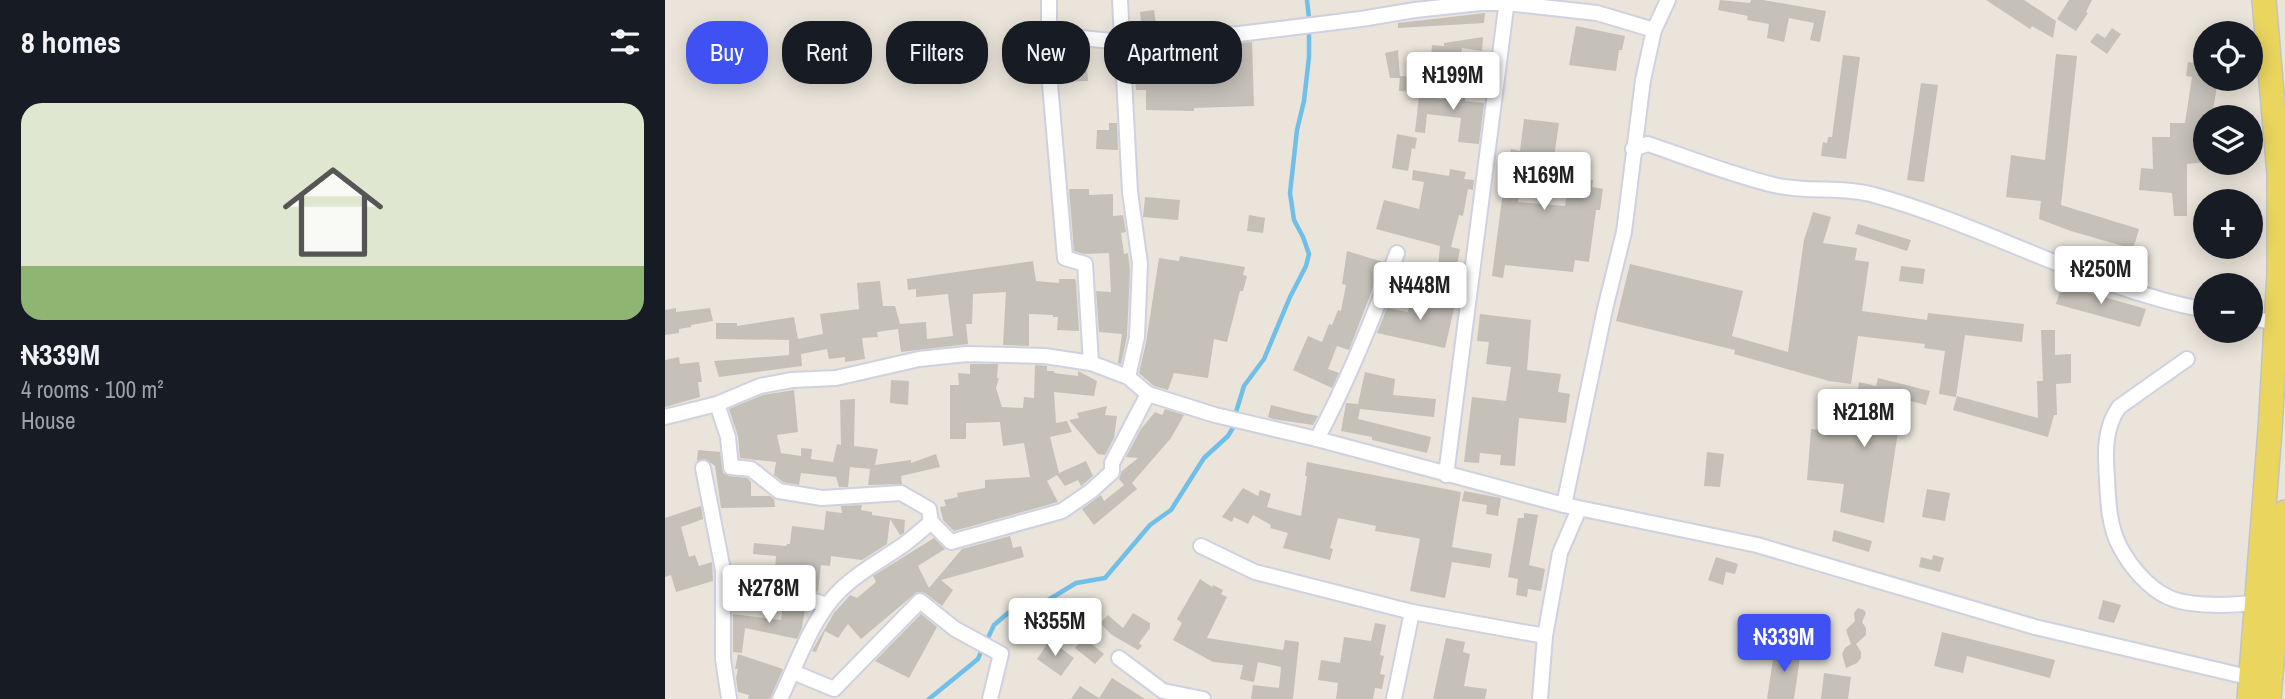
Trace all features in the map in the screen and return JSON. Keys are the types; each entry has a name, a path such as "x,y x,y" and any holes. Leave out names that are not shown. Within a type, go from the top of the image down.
{"main road":[{"path":"2250,688 2277,323 2279,174 2264,0"},
{"path":"2279,0 2285,58"},
{"path":"2269,699 2285,512"}],"street":[{"path":"1049,0 1049,21"},
{"path":"1121,0 1122,21"},
{"path":"1564,505 1623,232 1643,80 1654,30 1668,0"},
{"path":"1242,34 1415,10 1507,2 1597,13 1654,30"},
{"path":"1447,475 1507,2"},
{"path":"1050,84 1065,258 1084,264 1091,363"},
{"path":"1125,84 1130,192 1140,264 1137,337 1128,377"},
{"path":"1639,119 1648,145"},
{"path":"1633,149 1648,145 1773,185 1803,191 1839,190 1873,195 1952,221 2117,284 2193,308"},
{"path":"1317,439 1371,324 1397,253"},
{"path":"2263,320 2277,323"},
{"path":"665,417 717,404 760,386 792,380 836,378 919,359 967,354 1045,356 1091,363 1128,377 1148,394 1215,415 1317,439 1579,509 1757,545 2250,688"},
{"path":"2187,359 2119,407 2111,418 2106,439 2106,468 2109,510 2119,546 2131,565 2149,584 2168,598 2213,606 2237,606 2258,602"},
{"path":"717,404 728,437 731,467 751,469 779,491 822,498 901,493 929,509 931,522 951,542 1062,511 1091,491 1112,472 1112,463 1148,394"},
{"path":"703,468 723,570 723,660 729,699"},
{"path":"1540,699 1545,636 1560,553 1579,509"},
{"path":"780,699 813,628 827,605 857,576 905,544 931,522"},
{"path":"1201,546 1255,572 1412,612 1545,636"},
{"path":"723,591 802,597 827,605"},
{"path":"793,672 834,689 920,601 955,629 1000,654 990,699"},
{"path":"1394,699 1412,612"},
{"path":"1119,658 1163,691 1203,699"}],"building":[{"path":"1720,0 1750,3 1751,0 1763,0 1826,11 1820,42 1810,40 1814,23 1789,18 1784,42 1767,38 1769,24 1747,20 1748,16 1718,10"},
{"path":"1986,0 2024,0 2056,21 2053,38 2032,26 2030,29"},
{"path":"2069,0 2092,0 2086,12 2088,13 2076,31 2057,19"},
{"path":"1154,10 1156,21 1141,21 1140,12"},
{"path":"1485,13 1484,23 1398,28 1398,23"},
{"path":"1576,26 1625,36 1622,50 1619,50 1616,71 1569,65"},
{"path":"2112,28 2121,34 2107,54 2090,42 2097,33 2105,38"},
{"path":"1483,37 1482,51 1462,48 1460,62 1431,59 1432,45 1454,47 1444,46 1444,43"},
{"path":"1252,42 1254,106 1194,108 1194,111 1146,110 1146,90 1136,90 1136,84 1242,84 1242,43"},
{"path":"1398,50 1400,78 1390,78 1385,53"},
{"path":"2056,54 2077,56 2061,205 2139,229 2133,249 2039,219 2041,201 2006,197 2011,155 2045,160"},
{"path":"1843,55 1860,57 1846,159 1821,156 1823,142 1827,143 1828,137 1832,137"},
{"path":"2188,62 2193,63 2193,91 2216,91 2214,105 2193,105 2193,163 2187,164 2187,216 2174,216 2172,193 2139,190 2141,168 2153,169 2152,137 2170,137 2170,123 2185,123 2192,77 2186,76"},
{"path":"1400,76 1419,77 1418,92 1399,91"},
{"path":"1447,82 1467,85 1465,101 1484,103 1479,144 1458,142 1461,118 1427,114 1425,133 1415,132 1419,96 1444,99"},
{"path":"1921,83 1938,85 1924,182 1907,180"},
{"path":"1524,119 1559,123 1552,170 1522,166 1518,202 1565,206 1569,177 1593,180 1592,187 1603,189 1600,210 1596,210 1589,262 1575,260 1573,272 1505,265 1503,278 1492,276 1506,168 1511,149 1520,151"},
{"path":"1109,123 1117,123 1118,150 1096,149 1097,130 1109,130"},
{"path":"1397,134 1417,138 1415,149 1412,148 1408,171 1392,168"},
{"path":"1450,169 1466,172 1464,179 1474,180 1473,190 1468,189 1463,216 1459,215 1451,247 1460,249 1456,270 1438,268 1440,246 1376,229 1384,200 1419,209 1424,182 1412,180 1413,170 1449,176"},
{"path":"1069,189 1089,189 1089,195 1113,194 1113,216 1123,215 1126,232 1121,233 1130,270 1127,336 1121,364 1118,363 1122,334 1099,332 1096,291 1111,292 1109,253 1084,254 1074,251"},
{"path":"1145,197 1180,200 1178,220 1143,217"},
{"path":"1813,212 1831,217 1823,243 1857,248 1855,260 1869,262 1862,311 1927,320 1928,313 2024,324 2022,342 1965,335 1956,397 1939,394 1945,351 1924,348 1925,344 1858,336 1851,384 1829,381 1734,354 1735,350 1616,321 1630,264 1743,291 1732,336 1788,352 1804,240"},
{"path":"1249,215 1265,218 1263,233 1247,231"},
{"path":"1858,224 1911,240 1907,251 1855,234"},
{"path":"1347,251 1383,262 1349,350 1337,346 1328,369 1339,373 1332,388 1293,370 1308,336 1322,342 1329,324 1332,325 1338,310 1341,311 1346,285 1342,284"},
{"path":"1180,256 1245,267 1243,275 1247,276 1243,291 1240,291 1227,342 1214,339 1208,378 1174,373 1168,390 1154,386 1139,373 1159,258 1179,261"},
{"path":"1033,261 1036,281 1059,283 1059,279 1075,279 1079,331 1057,330 1058,317 1053,315 1029,314 1029,346 1003,345 1006,292 973,294 972,324 966,324 968,344 901,352 898,329 877,332 878,337 862,338 865,359 845,362 845,357 829,359 827,349 801,354 802,366 719,377 714,361 789,355 789,340 792,340 716,339 716,323 737,323 737,326 794,317 798,339 823,334 820,314 859,309 857,283 880,281 883,306 895,306 900,324 926,322 927,339 953,336 948,294 916,297 916,289 908,290 907,279"},
{"path":"1901,266 1925,269 1923,284 1899,281"},
{"path":"2062,285 2146,309 2140,327 2056,304"},
{"path":"1411,295 1455,304 1445,348 1377,333 1387,308 1408,312"},
{"path":"676,308 676,312 710,308 713,321 691,325 679,329 679,333 665,335 665,310"},
{"path":"1480,314 1531,320 1527,370 1561,374 1558,392 1570,394 1566,423 1519,418 1515,466 1500,465 1501,455 1480,453 1479,463 1464,462 1472,397 1506,401 1511,367 1486,364 1489,342 1477,341"},
{"path":"2041,330 2055,330 2055,355 2071,354 2071,383 2056,384 2057,415 2054,415 2048,437 1953,410 1957,396 2038,418 2037,381 2043,381"},
{"path":"679,357 680,364 699,362 702,382 698,382 700,397 665,407 665,360"},
{"path":"970,364 998,364 999,378 996,388 1002,407 1023,408 1024,397 1034,398 1035,365 1047,366 1047,371 1054,373 1078,376 1078,371 1097,381 1094,396 1054,392 1056,423 1067,421 1072,432 1050,437 1059,473 1086,461 1093,476 1081,486 1078,480 1065,486 1057,475 1047,481 1058,502 954,531 943,520 940,507 946,506 944,500 958,497 957,493 985,488 985,480 1030,477 1024,443 1003,446 1000,422 966,423 966,439 950,439 950,385 959,385 958,373 970,374"},
{"path":"1365,372 1395,379 1393,395 1436,399 1434,417 1360,409 1358,419 1431,437 1427,453 1341,431 1346,403 1358,404"},
{"path":"1878,378 1930,391 1926,405 1903,399 1884,523 1840,512 1844,484 1807,480 1811,429 1851,433 1859,382 1876,386"},
{"path":"891,380 909,381 908,405 890,403"},
{"path":"794,390 798,432 777,435 781,453 801,456 801,448 812,449 811,459 833,462 837,444 841,445 840,400 855,399 854,446 878,449 875,465 911,460 911,463 936,454 940,467 901,476 902,484 868,485 870,469 850,467 848,487 839,487 836,477 801,473 799,485 783,482 774,475 776,462 740,458 738,436 729,409 763,395"},
{"path":"1271,405 1318,416 1313,425 1273,419 1268,417"},
{"path":"1107,406 1105,415 1117,416 1114,438 1105,455 1098,454 1069,420 1079,418 1077,413"},
{"path":"1165,409 1184,415 1171,438 1132,483 1137,489 1094,525 1082,509 1101,495 1104,501 1124,485 1119,479 1122,471 1138,458 1126,457 1141,429 1155,412 1162,415"},
{"path":"698,450 720,452 723,473 747,478 751,482 751,496 770,496 774,499 775,507 721,508 715,466 705,459 697,461"},
{"path":"1707,452 1724,454 1720,487 1704,486"},
{"path":"1307,462 1461,492 1452,547 1492,554 1490,568 1452,562 1445,598 1410,591 1420,539 1375,531 1376,526 1338,518 1330,548 1333,549 1330,560 1283,548 1288,533 1270,528 1271,525 1253,515 1248,524 1234,517 1232,522 1222,517 1243,488 1258,496 1260,490 1271,494 1267,507 1301,516"},
{"path":"1927,489 1950,493 1945,521 1922,517"},
{"path":"1464,491 1501,498 1498,516 1486,514 1487,505 1462,501"},
{"path":"862,505 861,510 872,512 872,515 905,520 904,533 900,535 890,519 887,544 862,560 831,556 830,566 821,565 818,592 803,587 774,585 776,556 753,554 754,543 786,546 790,544 792,526 824,530 826,511 842,513 841,506"},
{"path":"701,506 703,519 681,527 689,557 695,555 699,566 712,562 713,581 676,592 671,575 665,577 665,518"},
{"path":"1524,513 1538,515 1529,565 1545,569 1541,591 1528,589 1527,597 1516,595 1518,579 1508,577 1518,518 1524,518"},
{"path":"1834,530 1872,541 1869,552 1832,541"},
{"path":"1010,536 1013,548 1021,546 1024,557 941,580 953,590 942,606 925,593 917,592 861,639 848,624 838,638 825,631 816,652 812,651 834,613 850,595 857,598 876,582 873,576 934,538 945,549 918,566 929,588 962,549"},
{"path":"1933,555 1944,558 1940,572 1919,567 1921,557 1932,560"},
{"path":"1716,557 1738,564 1735,574 1726,572 1723,585 1708,580"},
{"path":"1200,579 1223,590 1221,594 1227,597 1207,638 1283,650 1285,640 1299,642 1293,699 1251,699 1253,685 1279,688 1281,667 1258,662 1254,682 1240,679 1243,665 1213,662 1173,640 1182,623 1177,619"},
{"path":"2103,600 2121,605 2114,623 2098,619"},
{"path":"783,605 805,608 797,639 745,628 742,653 733,652 733,614 781,620"},
{"path":"1858,608 1866,613 1862,622 1866,635 1856,644 1861,658 1846,668 1842,654 1851,644 1846,630 1855,621 1854,613"},
{"path":"1133,613 1150,623 1138,650 1112,635 1100,623 1108,615 1123,628"},
{"path":"921,614 937,627 909,678 875,661"},
{"path":"1375,623 1386,625 1380,655 1384,656 1380,674 1385,675 1382,689 1375,688 1373,699 1336,699 1338,683 1318,680 1321,660 1340,663 1344,637 1371,641"},
{"path":"1942,632 2055,660 2050,678 1967,656 1963,673 1934,666"},
{"path":"1084,638 1104,654 1095,664 1075,648"},
{"path":"1446,638 1465,642 1463,652 1470,654 1464,686 1487,689 1485,699 1433,699"},
{"path":"1050,640 1074,658 1061,676 1037,659"},
{"path":"1775,646 1801,650 1794,699 1767,699"},
{"path":"738,654 783,669 770,699 748,699 749,695 738,692 738,669 735,669"},
{"path":"1824,673 1851,677 1848,699 1821,699"},
{"path":"1112,678 1145,699 1071,699 1080,686 1099,698"}],"waterway":[{"path":"1307,0 1309,18"},
{"path":"1236,412 1244,386 1264,359 1309,254 1294,220 1290,193 1297,130 1304,101 1309,30"},
{"path":"986,642 994,625 1008,613 1035,608 1076,583 1105,578 1150,525 1171,510 1204,458 1228,436 1234,426"},
{"path":"929,699 978,659 982,649"}]}
